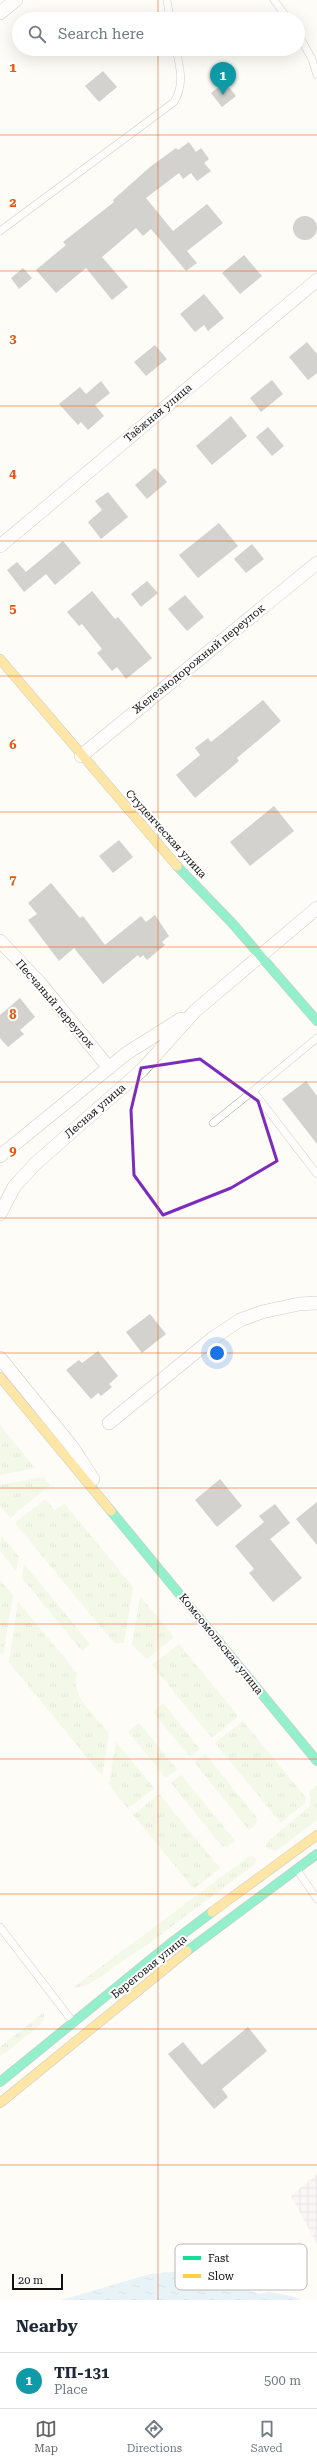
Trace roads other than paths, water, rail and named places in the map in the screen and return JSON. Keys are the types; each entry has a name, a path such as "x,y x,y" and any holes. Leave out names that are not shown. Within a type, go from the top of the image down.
{"street":[{"path":"0,13 16,0"},
{"name":"Таёжная улица","path":"0,546 317,280"},
{"name":"Железнодорожный переулок","path":"81,756 317,563"},
{"name":"Студенческая улица","path":"0,659 81,756 168,856 261,955 317,1021"},
{"name":"Лесная улица","path":"0,1214 14,1187 29,1170 142,1070 195,1011 317,908"},
{"name":"Песчаный переулок","path":"0,941 45,989 109,1068"},
{"name":"Лесная улица","path":"0,1156 127,1053 195,1011"},
{"path":"109,1424 213,1338 240,1320 262,1312 299,1304 317,1302"},
{"name":"Комсомольская улица","path":"0,1358 73,1448 125,1527"},
{"name":"Комсомольская улица","path":"0,1377 317,1761"},
{"name":"Береговая улица","path":"0,2082 224,1902 317,1835"},
{"name":"Береговая улица","path":"0,2103 181,1956 317,1854"}],"lane":[{"path":"167,0 169,12"},
{"path":"274,0 283,12"},
{"path":"305,46 312,59 317,75"},
{"path":"0,231 174,102 180,90 181,80 177,56"},
{"path":"213,1123 317,1038"},
{"path":"253,1091 317,1174"},
{"path":"296,1869 317,1900"},
{"path":"0,1927 74,2022"}],"water":[{"path":"175,2272 175,2290 248,2290 258,2294 269,2292 291,2296 301,2300 61,2300 150,2274"}],"place":[{"name":"ТП-131","path":"223,95"}]}
